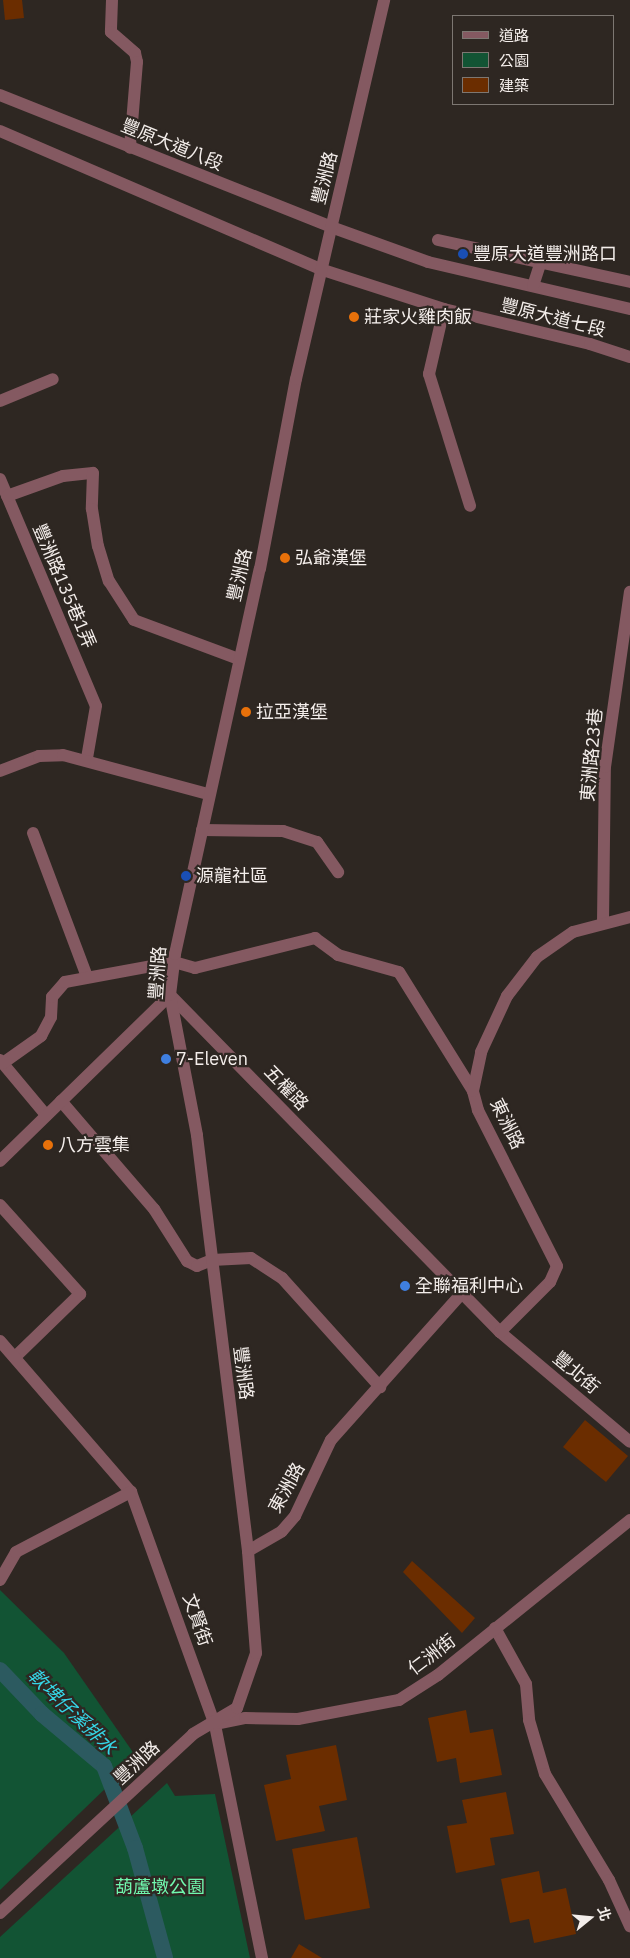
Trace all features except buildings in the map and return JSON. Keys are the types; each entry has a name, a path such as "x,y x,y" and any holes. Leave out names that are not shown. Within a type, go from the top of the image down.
{"street":[{"path":"112,0 111,32 135,53 137,62 130,148"},
{"name":"豐洲路","path":"0,1913 193,1734 215,1724 237,1708 256,1653 248,1551 198,1135 170,996 174,962 208,794 239,659 296,379 323,270 384,0"},
{"name":"豐原大道八段","path":"0,95 331,228"},
{"path":"0,131 323,270"},
{"name":"豐原大道七段","path":"331,228 428,262 630,309"},
{"path":"438,240 630,282"},
{"path":"534,286 541,262"},
{"name":"豐原大道七段","path":"323,270 444,309 630,357"},
{"path":"444,309 429,374 470,506"},
{"path":"0,401 53,379"},
{"path":"7,496 63,476 93,472 92,509 98,546 109,581 134,620 239,659"},
{"name":"豐洲路135巷1弄","path":"0,479 96,706 87,758"},
{"name":"東洲路23巷","path":"603,922 605,766 630,592"},
{"path":"0,771 39,756 87,758 208,794"},
{"path":"202,830 283,831 317,842 338,872"},
{"path":"32,833 87,977"},
{"name":"東洲路","path":"500,1332 550,1282 556,1274 556,1259 478,1110 473,1091 488,1033 528,967 558,940 603,922 630,917"},
{"path":"46,1115 2,1061 41,1036 51,1017 52,996 65,982 174,962 195,968 315,938 338,956 399,972 473,1091"},
{"path":"0,1161 170,996"},
{"name":"五權路","path":"170,996 500,1332"},
{"path":"61,1100 154,1209 188,1261 197,1266 212,1260 251,1258 282,1278 380,1387"},
{"path":"0,1205 80,1294 15,1357"},
{"name":"東洲路","path":"248,1551 282,1531 295,1516 331,1440 462,1293"},
{"name":"豐北街","path":"500,1332 630,1442"},
{"name":"文賢街","path":"0,1341 131,1492 215,1724 262,1958"},
{"path":"0,1580 16,1552 131,1492"},
{"name":"仁洲街","path":"215,1724 244,1718 298,1719 399,1700 495,1628 630,1520"},
{"path":"495,1628 526,1684 529,1720 545,1774 609,1880 630,1926"}],"green space":[{"path":"0,1590 64,1653 137,1758 0,1890"},
{"name":"葫蘆墩公園","path":"167,1783 175,1796 215,1794 250,1958 0,1958 0,1937"}],"waterway":[{"name":"軟埤仔溪排水","path":"0,1670 42,1714 104,1766 135,1848 165,1958"}],"place":[{"name":"豐原大道豐洲路口","path":"463,254"},
{"name":"莊家火雞肉飯","path":"354,317"},
{"name":"弘爺漢堡","path":"285,558"},
{"name":"拉亞漢堡","path":"246,712"},
{"name":"源龍社區","path":"186,876"},
{"name":"7-Eleven","path":"166,1059"},
{"name":"八方雲集","path":"48,1145"},
{"name":"全聯福利中心","path":"405,1286"}]}
